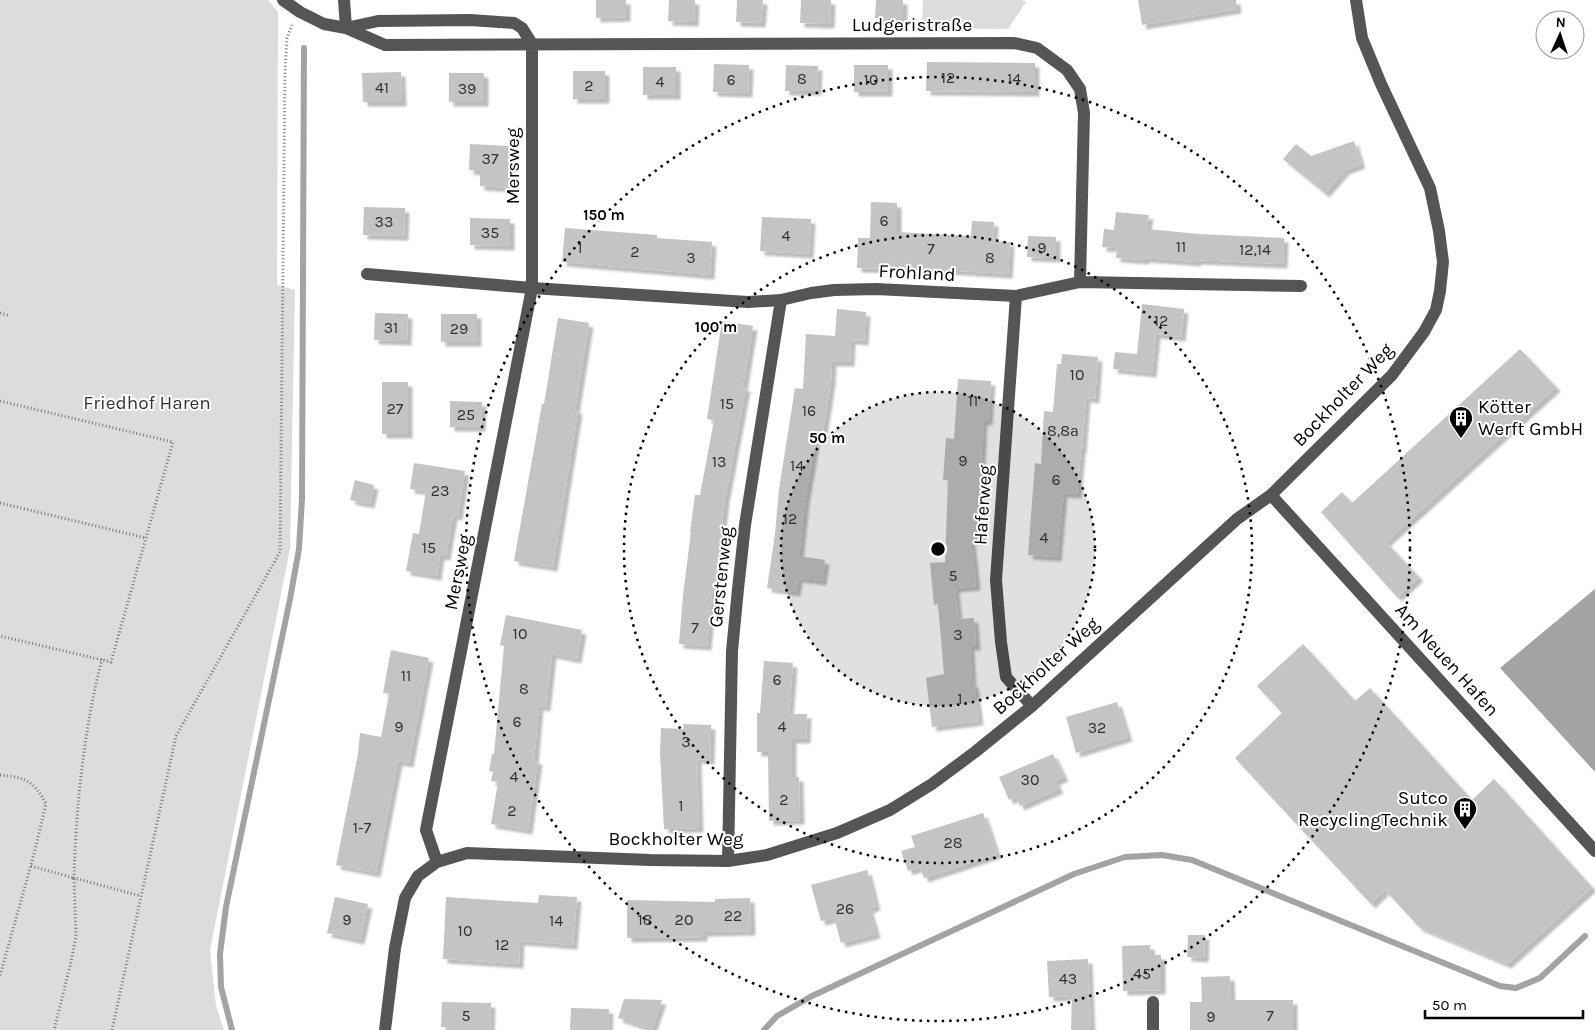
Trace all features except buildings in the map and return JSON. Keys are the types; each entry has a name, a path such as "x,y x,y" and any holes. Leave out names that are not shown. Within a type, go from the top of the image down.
{"street":[{"path":"283,0 297,10 324,24 346,28 385,45 532,44"},
{"path":"344,0 346,28"},
{"name":"Bockholter Weg","path":"384,1030 395,948 405,898 418,876 437,862 467,853 728,862 768,855 837,833 890,810 932,784 976,752 1032,706 1237,518 1271,495 1392,375 1424,332 1436,310 1443,262 1430,188 1381,84 1362,38 1356,0"},
{"path":"346,28 378,21 470,20 514,23 522,28 532,44"},
{"name":"Ludgeristraße","path":"532,44 1014,43 1037,48 1067,70 1080,89 1084,113 1080,282"},
{"name":"Mersweg","path":"437,862 426,830 532,288 532,44"},
{"path":"367,274 532,288"},
{"name":"Frohland","path":"532,288 748,302 781,300 834,290 876,289 1016,296 1080,282 1301,286"},
{"name":"Haferweg","path":"1016,296 996,580 1000,642 1006,677 1032,706"},
{"name":"Gerstenweg","path":"728,862 732,651 735,616 745,525 781,300"},
{"name":"Am Neuen Hafen","path":"1271,495 1595,850"},
{"path":"1153,1030 1154,1002"}],"path":[{"path":"112,1030 176,736 280,552 285,71 287,38 297,10"},
{"path":"0,313 10,316"},
{"path":"0,401 173,442 111,662 0,636"},
{"path":"0,503 146,538"},
{"path":"54,1030 76,936 74,850 92,696 102,660"},
{"path":"0,775 18,776 29,781 39,790 46,804 31,866 0,976"},
{"path":"31,866 141,896"}],"green space":[{"name":"Friedhof Haren","path":"0,0 268,0 278,12 277,285 295,290 290,549 210,950 216,1006 224,1030 0,1030"},
{"path":"923,0 1022,0 1026,2 1008,29 922,28"}],"shaded area":[{"path":"1595,589 1595,772 1500,668"}],"waterway":[{"path":"232,1030 221,987 220,954 226,907 299,549 302,499 304,48"},
{"path":"764,1030 777,1016 812,996 1074,874 1125,857 1162,855 1192,860 1500,986 1516,988 1540,978 1585,936"}],"place":[{"name":"Kötter Werft GmbH","path":"1461,439"},
{"name":"Sutco RecyclingTechnik","path":"1465,830"}]}
